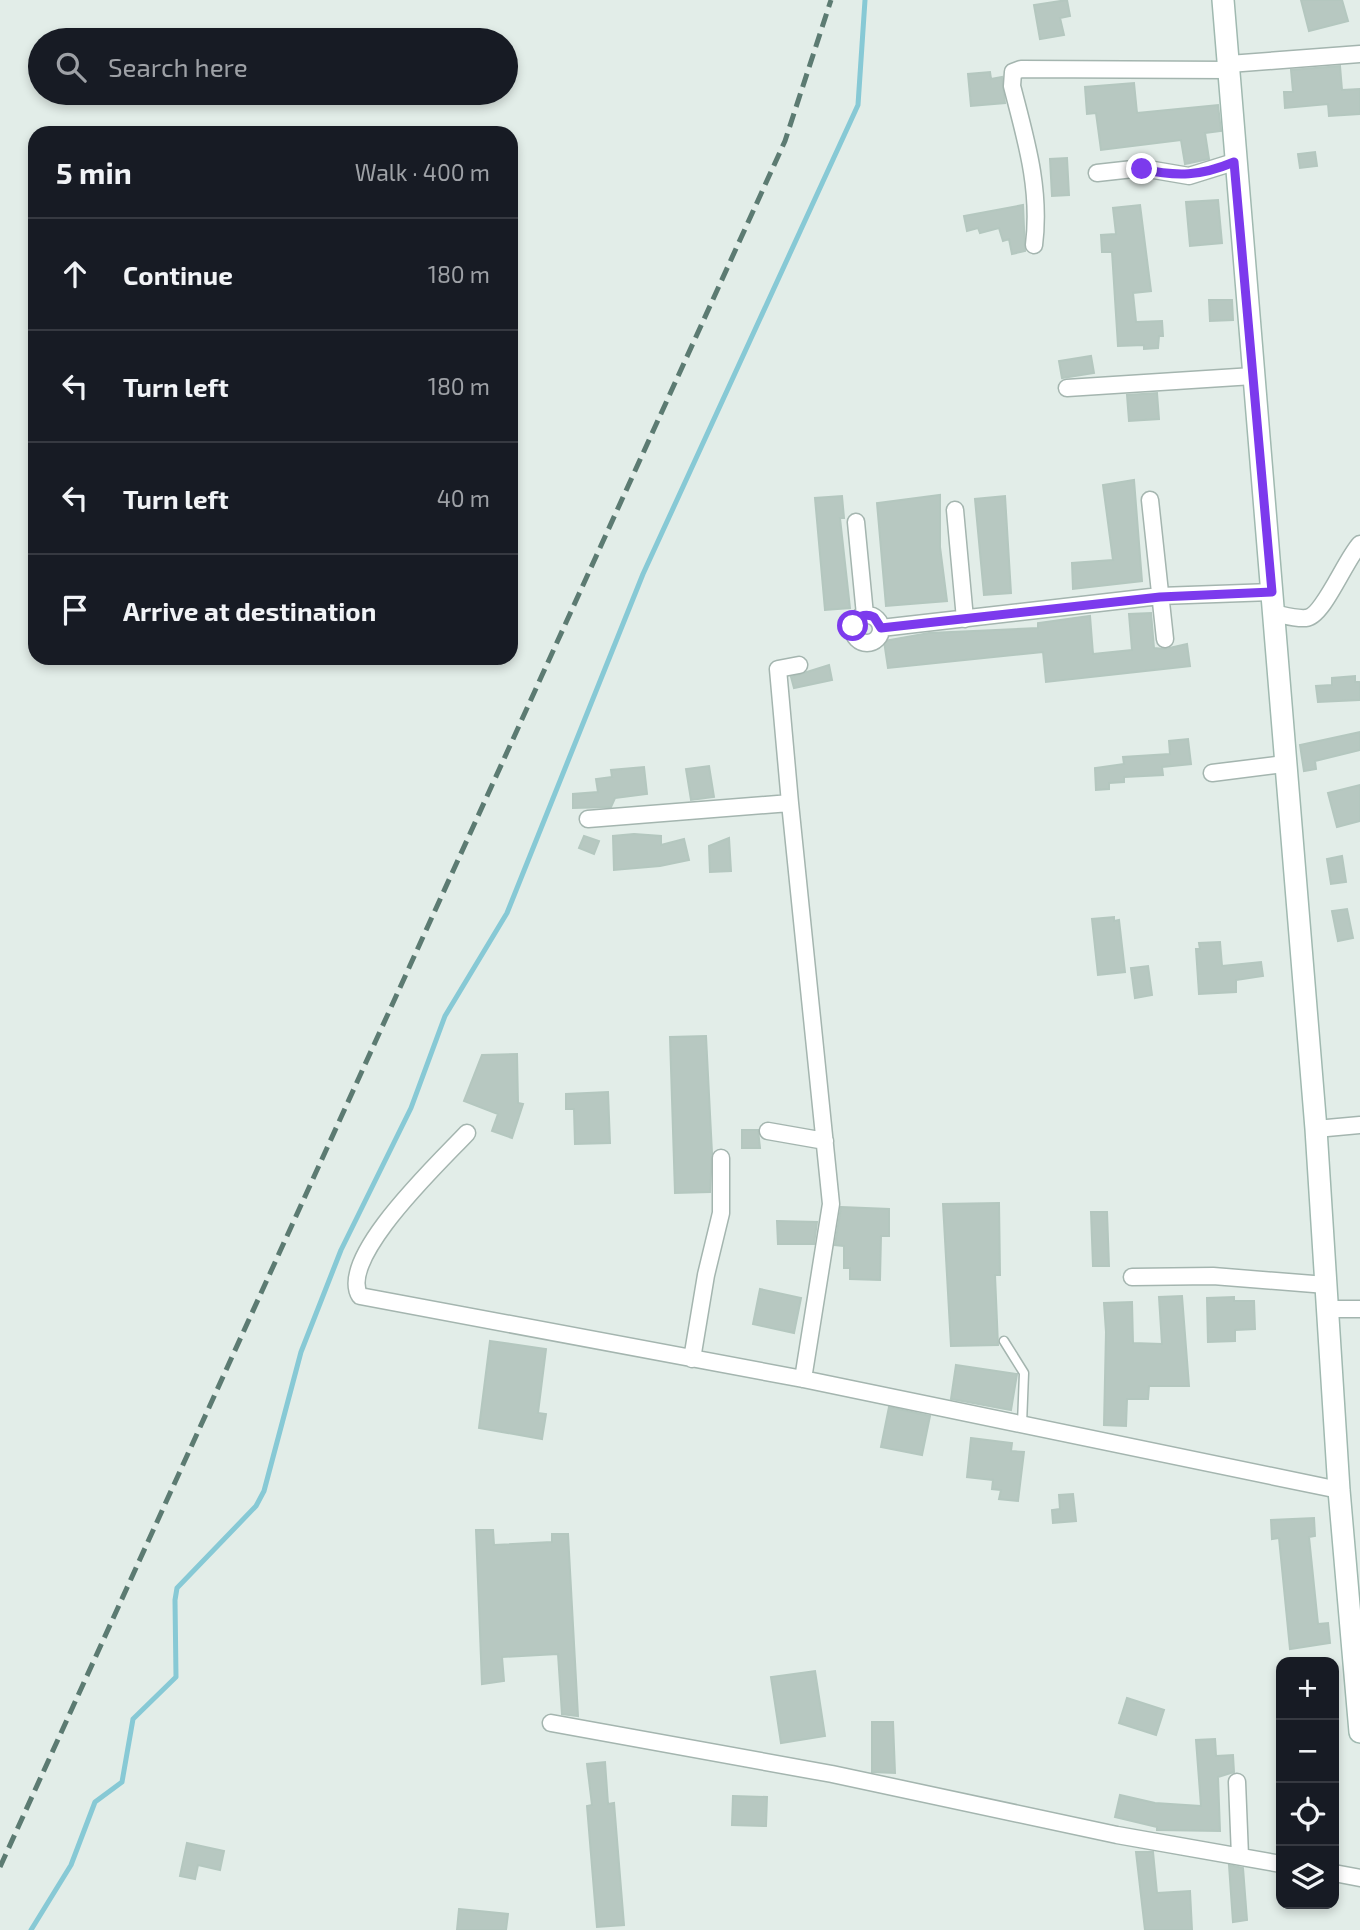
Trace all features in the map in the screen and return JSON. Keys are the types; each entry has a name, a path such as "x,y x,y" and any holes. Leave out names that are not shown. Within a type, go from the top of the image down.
{"street":[{"path":"1223,0 1234,162 1316,1129 1339,1490 1360,1732"},
{"path":"1034,245 1037,219 1034,173 1012,86 1013,72 1021,69 1229,67 1360,54"},
{"path":"1097,173 1142,169 1189,176 1234,162"},
{"path":"1067,388 1253,376"},
{"path":"1150,500 1166,639"},
{"path":"955,510 965,619"},
{"path":"856,522 865,615"},
{"path":"881,628 1160,597 1273,603 1306,618 1316,614 1331,593 1343,566 1360,544"},
{"path":"865,615 874,617 881,628 874,640 865,642 857,638 853,630 855,621 865,615"},
{"path":"799,665 778,669 830,1216 803,1379"},
{"path":"1212,773 1284,764"},
{"path":"588,819 790,803"},
{"path":"1316,1129 1360,1125"},
{"path":"768,1131 825,1142"},
{"path":"467,1133 373,1240 358,1272 356,1289 360,1296 803,1379 1339,1490"},
{"path":"692,1359 706,1275 722,1213 721,1158"},
{"path":"1132,1277 1213,1276 1326,1285"},
{"path":"1328,1309 1360,1309"},
{"path":"551,1723 832,1774 1117,1835 1276,1863"},
{"path":"1237,1782 1240,1856"},
{"path":"1339,1874 1360,1878"}],"lane":[{"path":"1004,1340 1024,1373 1022,1424"}],"building":[{"path":"1067,0 1070,16 1060,18 1064,35 1040,39 1034,5"},
{"path":"1301,0 1342,0 1348,21 1309,31"},
{"path":"1340,66 1342,90 1360,89 1360,114 1329,116 1328,104 1285,108 1284,92 1293,92 1291,70"},
{"path":"990,72 991,79 1002,77 1005,103 971,106 968,74"},
{"path":"1134,83 1137,113 1218,105 1221,131 1205,133 1209,159 1185,164 1181,140 1101,150 1096,113 1087,114 1085,87"},
{"path":"1315,152 1317,166 1300,168 1298,154"},
{"path":"1067,158 1069,195 1052,196 1050,159"},
{"path":"1218,200 1222,243 1190,246 1186,202"},
{"path":"1023,205 1025,251 1012,254 1009,239 1003,241 999,228 980,233 978,228 967,231 964,216"},
{"path":"1140,205 1151,291 1133,293 1136,322 1162,321 1163,336 1159,336 1158,348 1144,349 1144,345 1118,346 1112,252 1102,252 1101,235 1116,234 1113,208"},
{"path":"1209,300 1232,300 1233,320 1210,321"},
{"path":"1091,356 1094,373 1062,378 1059,361"},
{"path":"1157,393 1159,419 1129,421 1127,395"},
{"path":"1134,480 1142,581 1073,589 1072,563 1113,560 1103,485"},
{"path":"940,495 940,547 947,601 886,606 877,503"},
{"path":"842,496 844,518 840,518 850,608 825,610 815,498"},
{"path":"1005,496 1011,593 984,595 975,499"},
{"path":"1151,613 1154,648 1165,649 1187,644 1190,666 1046,682 1043,652 888,668 884,641 929,633 1038,628 1038,623 1090,616 1093,654 1132,650 1129,614"},
{"path":"829,665 832,680 794,688 791,677"},
{"path":"1355,676 1355,682 1360,682 1360,700 1318,702 1316,686 1332,685 1332,678"},
{"path":"1360,732 1360,750 1315,761 1316,769 1304,771 1300,745"},
{"path":"1188,739 1191,764 1162,767 1163,775 1124,777 1124,782 1109,783 1109,789 1096,790 1095,768 1124,764 1123,757 1170,754 1169,741"},
{"path":"709,766 714,797 691,800 686,769"},
{"path":"644,767 647,794 615,798 611,807 573,808 573,794 598,792 596,779 612,777 611,770"},
{"path":"1360,785 1360,821 1337,827 1328,793"},
{"path":"584,836 599,841 594,854 579,848"},
{"path":"613,836 661,836 661,845 684,839 689,860 660,866 614,870"},
{"path":"729,838 731,871 710,872 709,846"},
{"path":"1342,856 1346,882 1331,884 1327,859"},
{"path":"1347,909 1353,938 1338,941 1332,911"},
{"path":"1114,917 1114,921 1119,920 1125,972 1098,975 1092,919"},
{"path":"1220,942 1222,966 1261,962 1263,976 1236,980 1236,992 1199,994 1196,949 1200,949 1199,943"},
{"path":"1148,966 1152,995 1135,998 1131,968"},
{"path":"706,1036 712,1153 710,1192 675,1193 670,1037"},
{"path":"517,1054 518,1103 523,1104 512,1138 492,1131 498,1114 464,1101 482,1055"},
{"path":"608,1092 610,1143 575,1144 574,1109 566,1109 566,1094"},
{"path":"742,1130 758,1130 760,1148 742,1148"},
{"path":"999,1203 1000,1275 995,1275 998,1345 951,1346 943,1204"},
{"path":"841,1207 889,1209 889,1236 881,1236 880,1280 850,1279 850,1268 844,1268 844,1246 835,1245"},
{"path":"1091,1212 1107,1212 1109,1266 1093,1266"},
{"path":"777,1221 817,1222 814,1244 778,1244"},
{"path":"760,1289 801,1298 794,1333 753,1324"},
{"path":"1182,1296 1189,1386 1149,1386 1148,1399 1127,1399 1126,1426 1104,1425 1104,1303 1132,1302 1133,1343 1162,1344 1159,1297"},
{"path":"1234,1297 1234,1301 1254,1301 1255,1329 1235,1330 1235,1341 1208,1342 1207,1298"},
{"path":"490,1341 546,1349 538,1413 546,1414 542,1439 479,1428"},
{"path":"956,1365 1017,1374 1011,1410 951,1399"},
{"path":"889,1407 930,1416 922,1455 881,1447"},
{"path":"971,1438 1012,1443 1011,1451 1024,1452 1018,1501 999,1499 1001,1490 992,1489 993,1480 967,1477"},
{"path":"1073,1494 1076,1521 1053,1523 1052,1510 1060,1509 1059,1495"},
{"path":"1314,1518 1315,1536 1309,1537 1318,1624 1328,1623 1330,1643 1290,1649 1279,1538 1272,1539 1271,1520"},
{"path":"476,1530 493,1530 494,1545 552,1542 552,1534 568,1534 578,1716 562,1714 558,1654 502,1657 504,1681 482,1684"},
{"path":"815,1671 825,1736 781,1743 771,1677"},
{"path":"1127,1698 1164,1710 1156,1735 1119,1723"},
{"path":"872,1722 893,1722 895,1773 872,1772"},
{"path":"1215,1739 1216,1756 1233,1755 1234,1772 1218,1777 1220,1831 1157,1830 1157,1827 1115,1817 1120,1795 1155,1803 1201,1806 1196,1740"},
{"path":"605,1762 608,1804 614,1803 624,1925 597,1927 587,1806 592,1805 587,1764"},
{"path":"733,1796 767,1797 766,1826 732,1825"},
{"path":"187,1843 224,1851 220,1870 198,1865 195,1879 180,1876"},
{"path":"1136,1852 1153,1852 1157,1893 1190,1891 1192,1930 1145,1930"},
{"path":"1229,1865 1243,1868 1247,1920 1233,1922"},
{"path":"459,1909 508,1914 506,1930 457,1930"}],"waterway":[{"path":"31,1930 71,1865 95,1802 122,1782 133,1719 176,1677 177,1588 256,1506 264,1491 301,1352 341,1250 411,1108 445,1016 507,913 643,574 858,105 865,0"}],"railway":[{"path":"0,1867 785,141 831,0"}],"route":[{"path":"853,626 858,618 865,615 874,617 881,628 1160,597 1272,592 1234,162 1207,172 1184,176 1142,169"}]}
